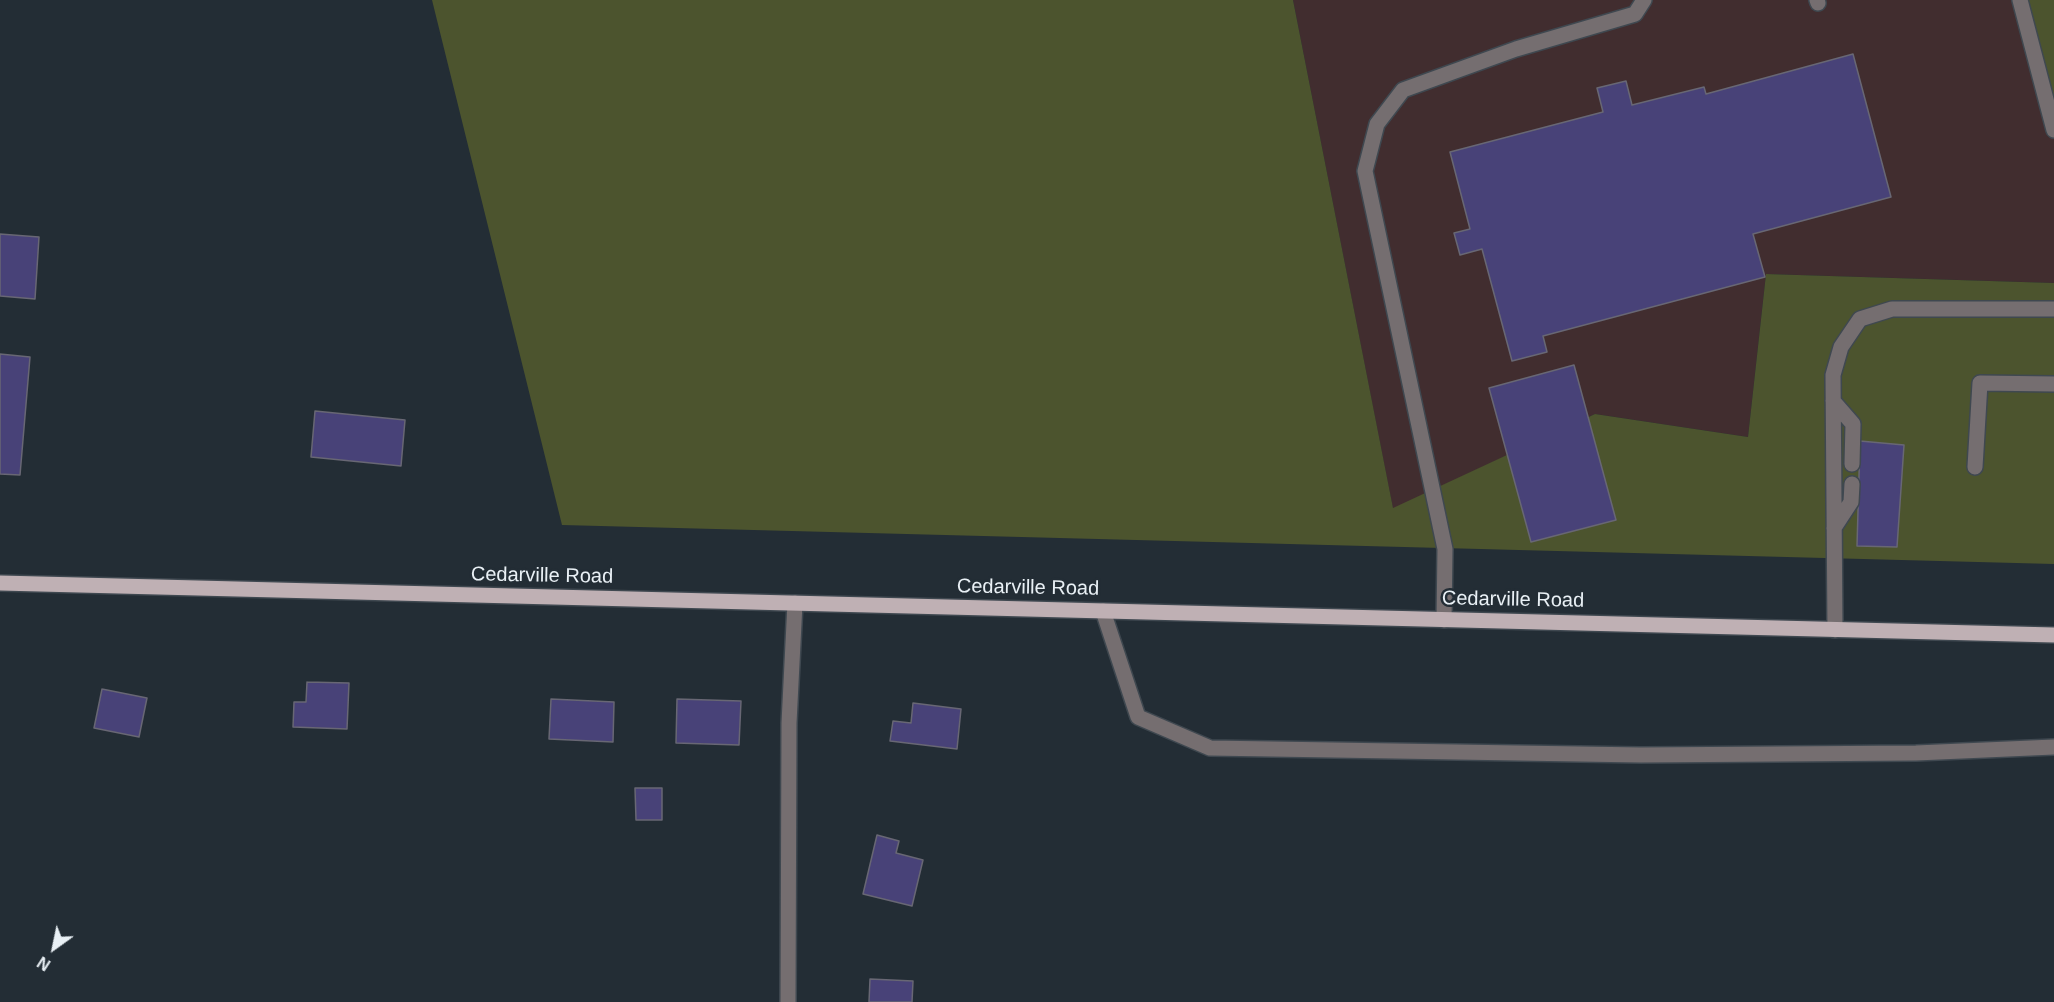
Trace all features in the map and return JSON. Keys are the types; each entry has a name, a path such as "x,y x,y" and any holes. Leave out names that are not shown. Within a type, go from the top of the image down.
{"main road":[{"name":"Cedarville Road","path":"0,583 2054,635"}],"street":[{"path":"1444,620 1445,549 1365,171 1377,124 1403,90 1516,49 1635,15 1644,0"},
{"path":"2020,0 2054,130"},
{"path":"1835,630 1833,375 1841,347 1860,319 1892,309 2054,309"},
{"path":"1976,467 1980,383 2054,384"},
{"path":"1833,401 1853,424 1852,464"},
{"path":"1834,528 1851,502 1852,484"},
{"path":"788,1002 789,723 795,603"},
{"path":"1102,611 1138,717 1210,748 1641,755 1916,753 2054,747"}],"shaded area":[{"path":"1293,0 2027,0 2054,101 2054,283 1766,274 1748,437 1595,414 1393,509"}],"green space":[{"path":"432,0 1293,0 1393,508 1595,414 1748,437 1766,274 2054,283 2054,564 562,525"},
{"path":"2027,0 2054,0 2054,101"}],"building":[{"path":"1853,54 1891,197 1753,234 1765,277 1543,336 1547,352 1512,361 1482,249 1460,255 1454,233 1470,229 1450,152 1603,112 1597,88 1626,81 1632,105 1704,87 1706,94"},
{"path":"0,234 39,237 35,299 0,296"},
{"path":"0,354 30,357 20,475 0,474"},
{"path":"1574,365 1616,520 1531,542 1489,388"},
{"path":"315,411 405,420 401,466 311,457"},
{"path":"1860,441 1904,445 1897,547 1857,546"},
{"path":"307,682 349,683 347,729 293,727 294,702 306,702"},
{"path":"102,689 147,698 139,737 94,728"},
{"path":"551,699 614,702 613,742 549,739"},
{"path":"677,699 741,701 739,745 676,743"},
{"path":"913,703 961,709 957,749 890,741 893,721 911,723"},
{"path":"635,788 662,788 662,820 636,820"},
{"path":"877,835 899,841 896,853 923,860 912,906 863,894"},
{"path":"870,979 913,981 912,1002 869,1002"}]}
